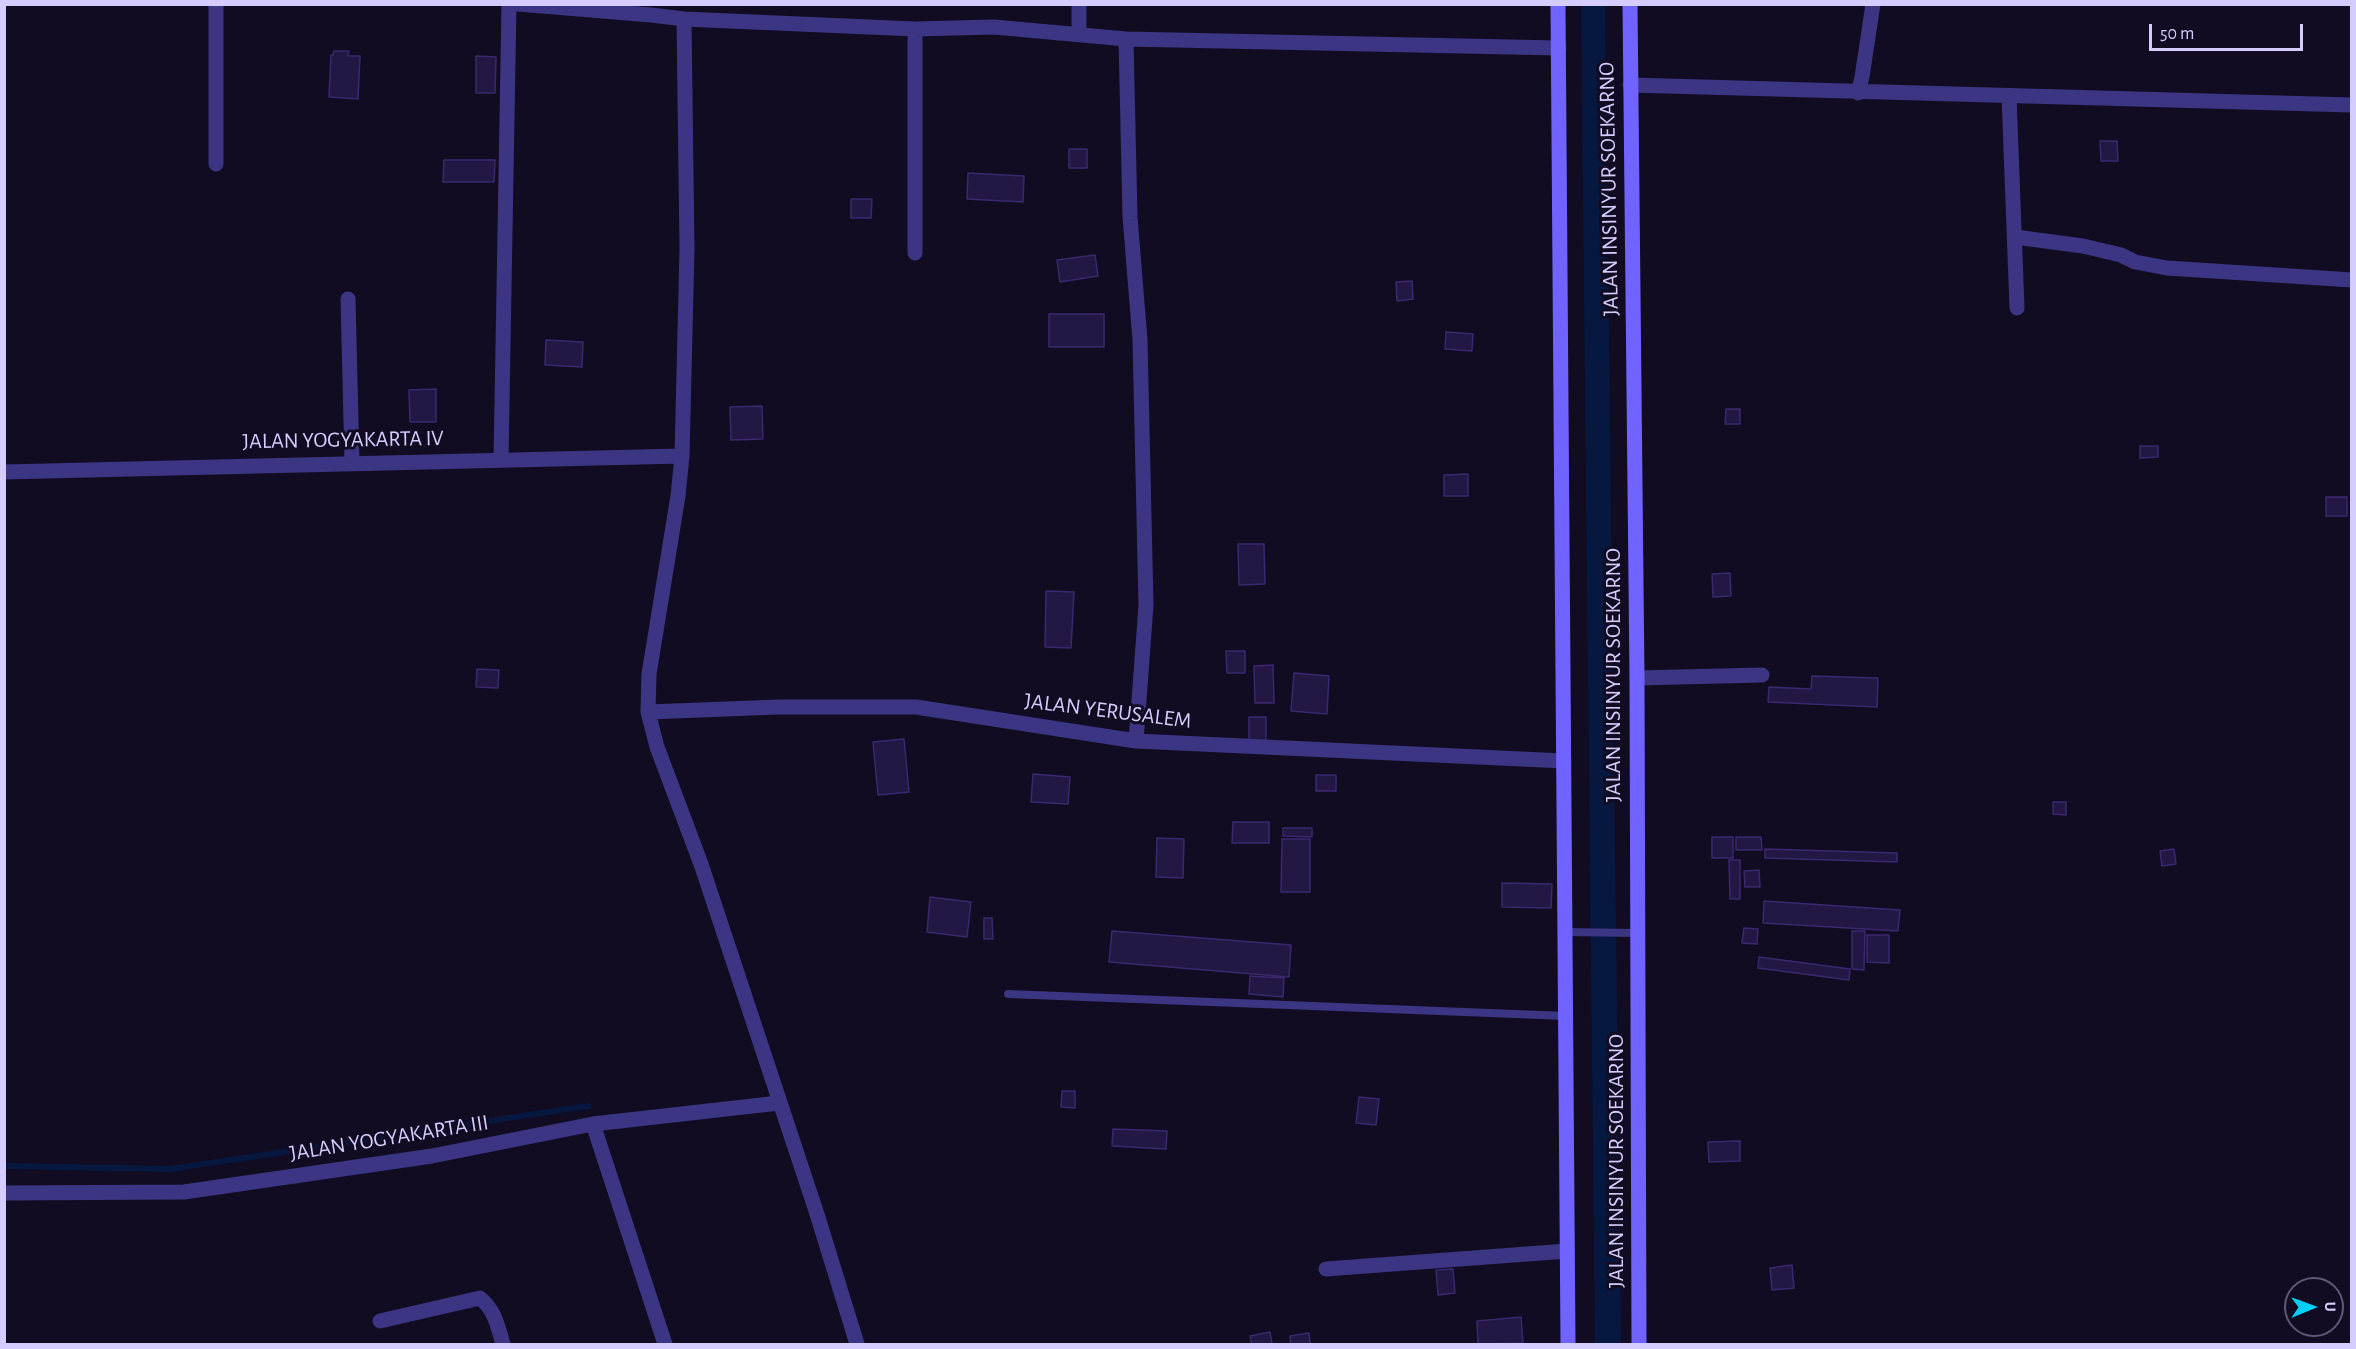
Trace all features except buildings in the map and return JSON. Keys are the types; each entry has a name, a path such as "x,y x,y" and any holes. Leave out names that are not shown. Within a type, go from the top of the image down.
{"street":[{"path":"216,4 216,164"},
{"path":"501,460 509,4"},
{"path":"518,4 684,19 915,30 994,27 1126,39 1559,48"},
{"path":"1079,4 1079,33"},
{"path":"1558,4 1568,1344"},
{"name":"JALAN INSINYUR SOEKARNO","path":"1630,4 1637,678 1639,1344"},
{"path":"1858,93 1873,4"},
{"path":"684,19 687,249 682,456 678,496 651,655 648,712 657,747 701,864 817,1214 857,1344"},
{"path":"915,30 915,253"},
{"path":"1126,39 1130,216 1140,340 1146,593 1136,741"},
{"path":"1630,85 2352,105"},
{"path":"2009,96 2017,308"},
{"path":"2014,237 2083,246 2121,255 2135,262 2167,268 2352,280"},
{"path":"348,299 352,462"},
{"name":"JALAN YOGYAKARTA IV","path":"4,472 682,456"},
{"path":"1637,678 1762,675"},
{"name":"JALAN YERUSALEM","path":"648,712 778,707 916,707 1136,741 1564,761"},
{"name":"JALAN YOGYAKARTA III","path":"4,1193 184,1192 432,1156 593,1124 779,1103"},
{"path":"593,1124 665,1344"},
{"path":"1326,1269 1567,1251"},
{"path":"381,1322 480,1298 489,1305 503,1344"}],"lane":[{"path":"1565,932 1637,933"},
{"path":"1008,994 1566,1016"}],"water":[{"path":"1581,5 1605,5 1621,1344 1595,1344"}],"waterway":[{"path":"4,1166 170,1169 588,1106"}]}
